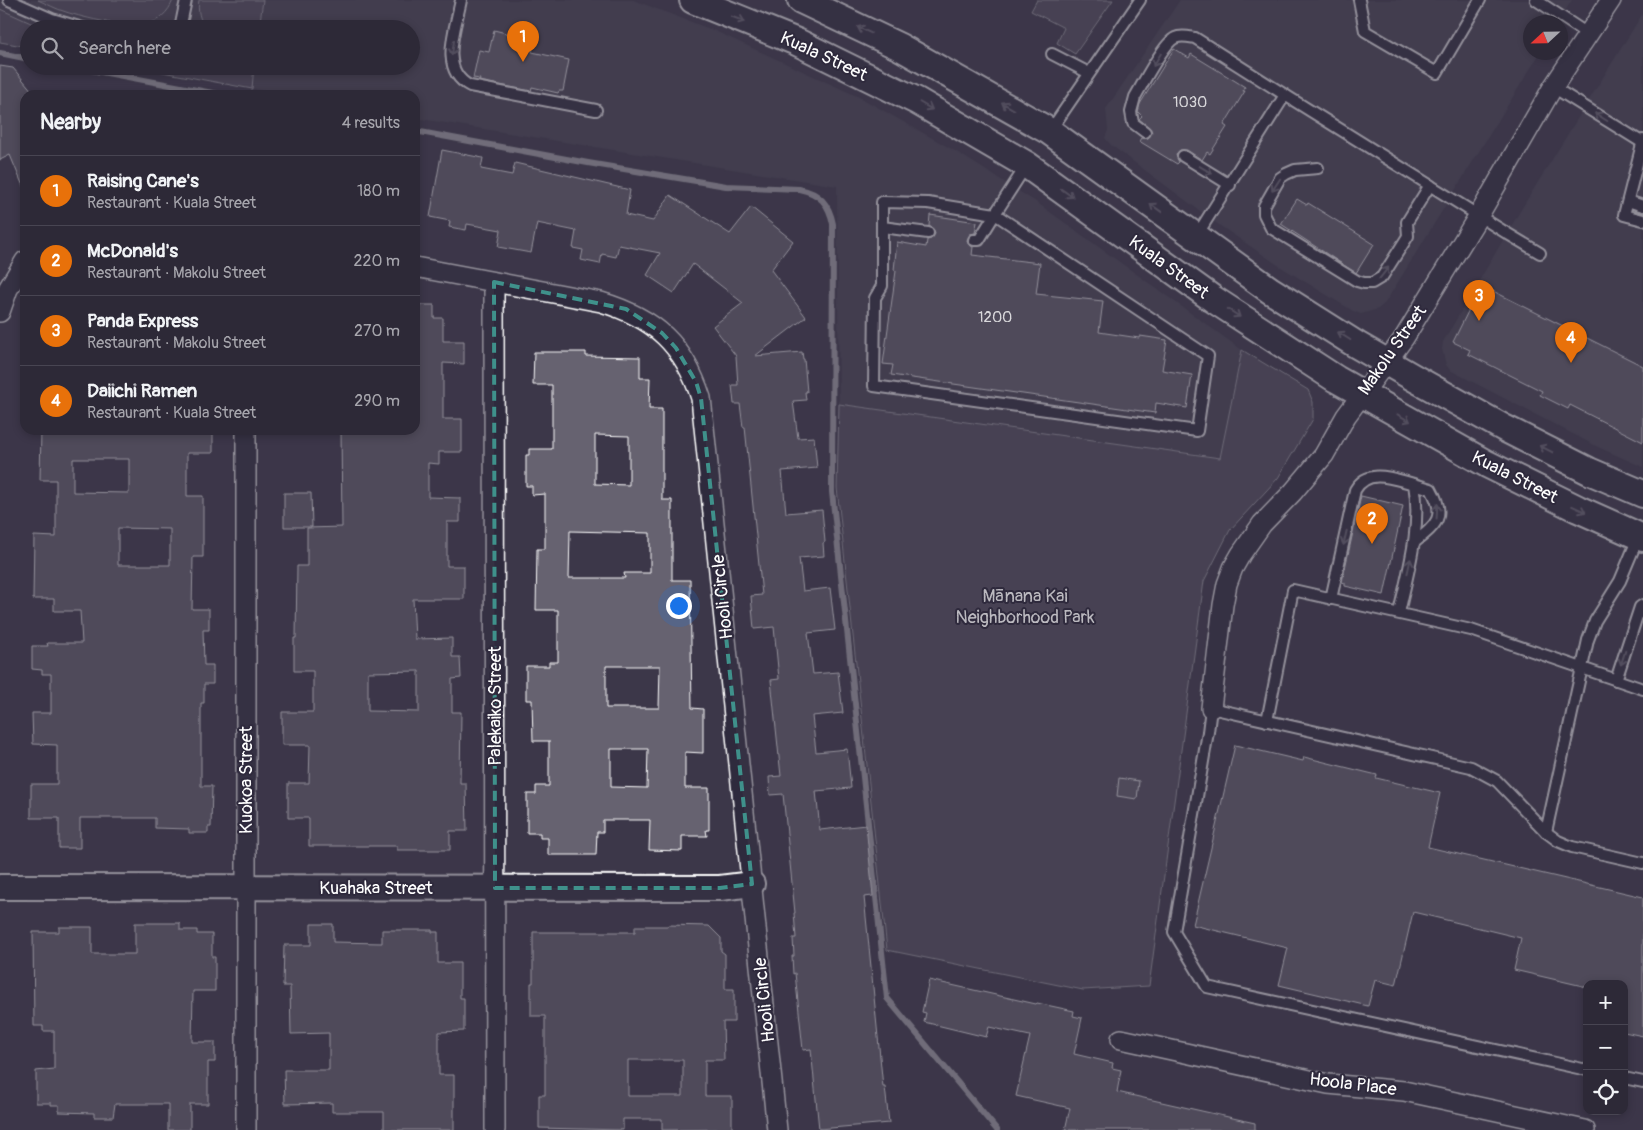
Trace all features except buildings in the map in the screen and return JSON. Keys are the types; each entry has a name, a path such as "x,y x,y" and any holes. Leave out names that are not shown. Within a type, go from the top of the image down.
{"main road":[{"name":"Kuala Street","path":"693,0 797,42 883,83 946,117 1026,165 1213,299 1328,374 1487,464 1578,509 1641,537"},
{"path":"801,0 900,46 1049,131 1270,290 1386,362 1504,428 1589,471 1643,494"},
{"path":"1026,165 1049,131"}],"street":[{"name":"Makolu Street","path":"1211,708 1223,605 1227,584 1233,568 1250,539 1324,454 1346,416 1404,338 1553,87 1611,0"},
{"name":"Hooli Circle","path":"420,268 602,302 626,309 662,333 676,348 696,382 701,398 777,1130"},
{"path":"0,312 8,289 20,269"},
{"name":"Palekaiko Street","path":"494,282 495,1130"},
{"name":"Kuokoa Street","path":"246,435 246,1130"},
{"name":"Kuahaka Street","path":"0,887 720,888 752,884"},
{"name":"Hoola Place","path":"1121,1039 1328,1084 1404,1091 1579,1129"}],"lane":[{"path":"9,0 55,20"},
{"path":"182,20 186,0"},
{"path":"461,0 451,53 454,70 463,82 470,86 596,110"},
{"path":"1049,131 1140,0"},
{"path":"1359,0 1365,30 1437,73 1480,0"},
{"path":"1536,0 1588,35"},
{"path":"1145,132 1135,126 1131,118 1135,97 1167,45 1175,38 1185,36 1195,38 1540,253"},
{"path":"1052,54 1089,73"},
{"path":"1553,87 1643,142 1638,180 1624,215 1643,220"},
{"path":"1196,237 1285,95"},
{"path":"1182,156 1230,184"},
{"path":"974,240 979,240 1026,165"},
{"path":"1318,168 1295,170 1280,178 1265,202 1264,214 1271,228 1357,281 1364,283 1372,283 1382,277 1408,236 1407,222 1430,185"},
{"path":"1628,201 1643,206"},
{"path":"882,202 928,203 995,214 1208,356 1197,432 874,386 875,298 882,286 882,202"},
{"path":"882,226 928,233"},
{"path":"1331,599 1359,483 1376,476 1414,484 1431,490 1437,500 1439,513 1434,527 1414,542"},
{"path":"1399,614 1414,542 1417,498 1414,484"},
{"path":"1546,832 1588,640 1595,621 1620,581 1641,537"},
{"path":"1267,721 1293,590 1471,630 1643,689"},
{"path":"1616,680 1640,607 1643,605"},
{"path":"1583,1069 1207,987 1174,932 1211,708 1471,767 1496,781 1546,832 1558,841 1572,847 1643,863"},
{"path":"1628,1079 1643,1082"}],"highlighted area":[{"path":"494,282 626,309 662,333 676,348 696,382 701,398 752,884 720,888 495,888"}],"shaded area":[{"path":"0,0 633,0 715,31 861,98 955,151 1036,202 1242,350 1220,458 839,404 837,186 420,119 420,90 260,90 179,75 420,75 420,20 20,20 20,45 0,42"},
{"path":"1180,0 1572,0 1562,15 1523,15 1523,60 1536,60 1385,303 1378,309 1361,314 1281,267 1219,225 1111,145 1105,138 1108,130 1106,109"},
{"path":"1643,13 1643,467 1598,447 1450,370 1446,365 1442,349 1443,342 1522,208"}],"green space":[{"path":"38,0 173,0 169,9 157,20 97,20 62,11"},
{"path":"199,0 263,0 260,20 201,20 198,8"},
{"path":"1037,0 1113,0 1075,54 1057,43 1064,28 1031,11"},
{"path":"0,9 24,20 20,20 20,45 0,42"},
{"path":"178,75 253,75 252,89"},
{"name":"Mānana Kai Neighborhood Park","path":"1242,350 1308,390 1313,402 1313,419 1278,478 1230,530 1204,581 1149,986 1083,990 887,950 837,488 839,404 1220,458"}],"waterway":[{"path":"0,53 20,57"},
{"path":"117,75 197,90"},
{"path":"420,132 726,186 799,189 813,193 826,205 833,224 832,492 887,998 997,1130"}],"place":[{"name":"Raising Cane's","path":"523,62"},
{"name":"Panda Express","path":"1479,321"},
{"name":"Daiichi Ramen","path":"1571,363"},
{"name":"McDonald's","path":"1372,544"}]}
